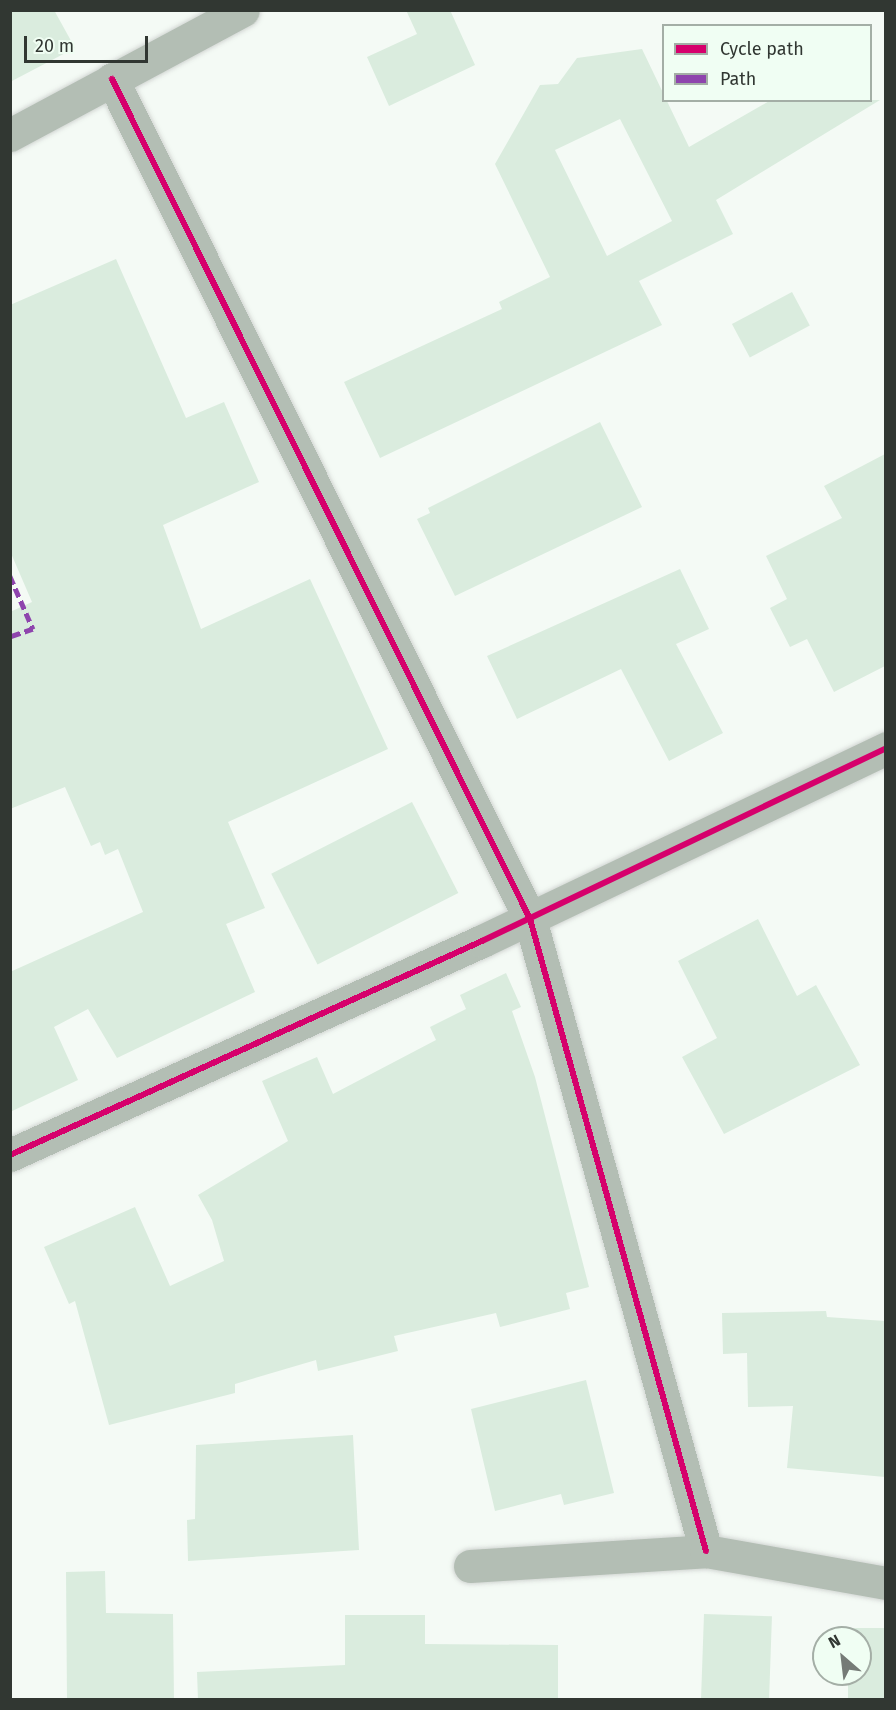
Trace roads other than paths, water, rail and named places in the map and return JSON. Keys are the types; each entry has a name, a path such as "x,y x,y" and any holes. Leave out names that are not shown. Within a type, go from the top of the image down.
{"street":[{"path":"10,135 112,78 243,10"},
{"path":"112,78 530,919 706,1551"},
{"path":"10,1155 530,919 885,748"},
{"path":"470,1566 706,1551 885,1583"}]}
